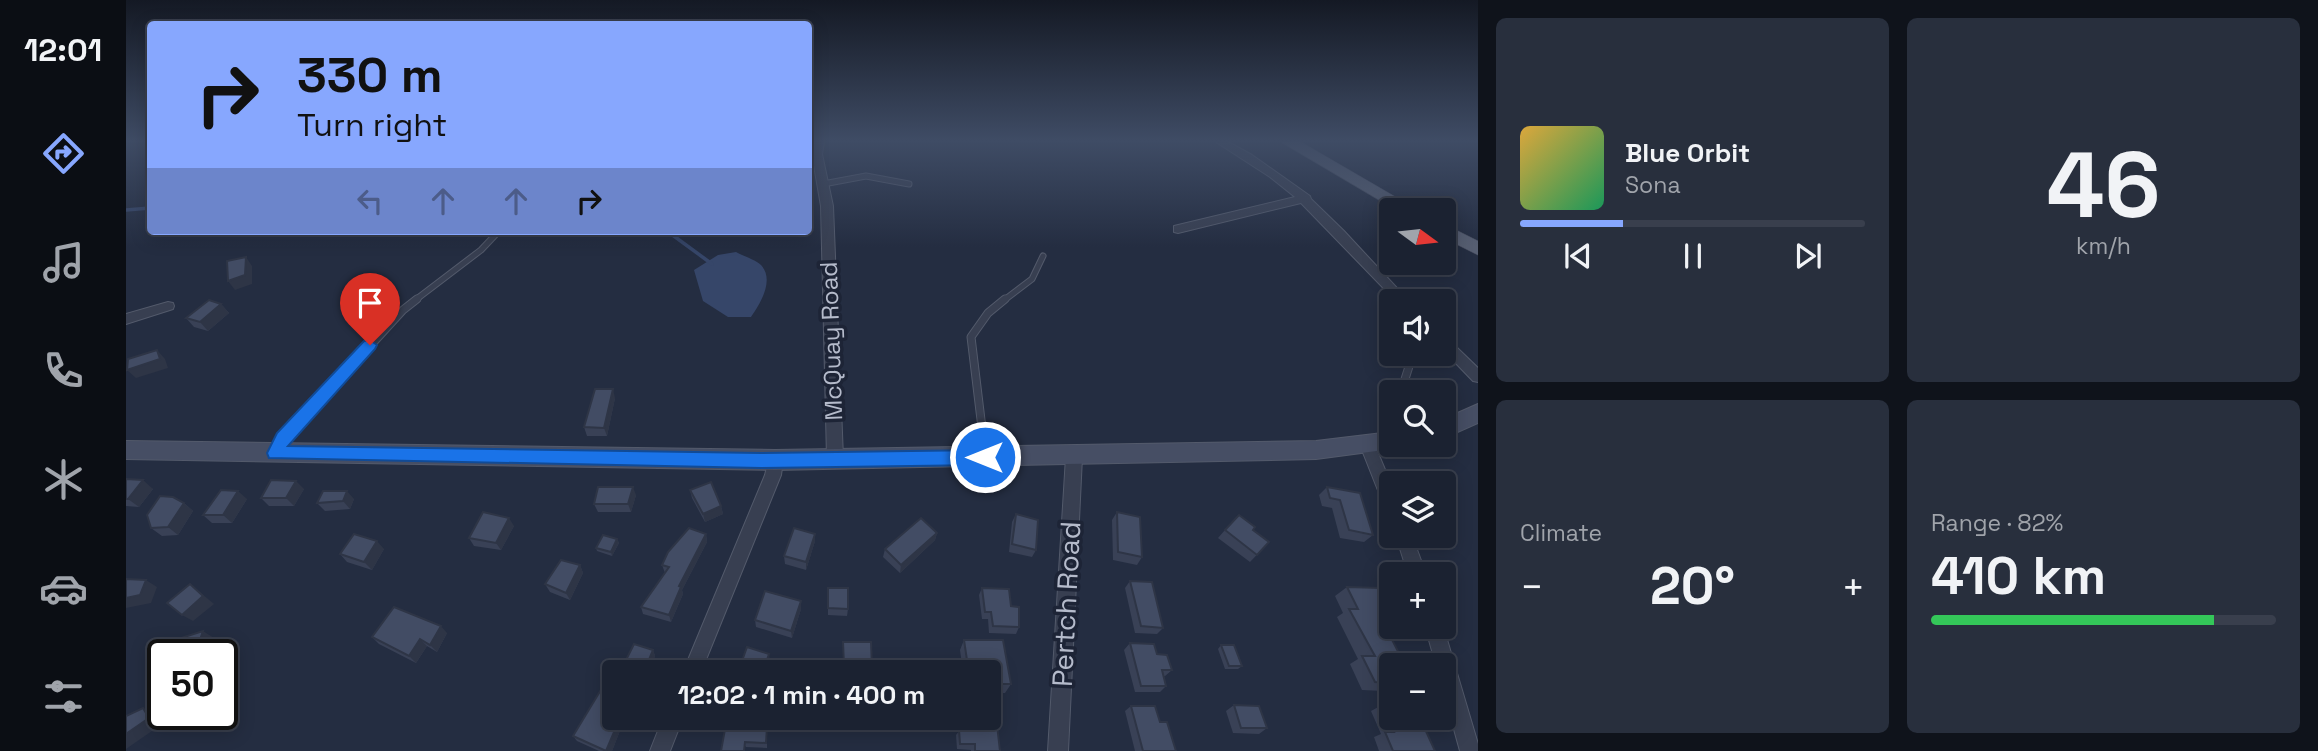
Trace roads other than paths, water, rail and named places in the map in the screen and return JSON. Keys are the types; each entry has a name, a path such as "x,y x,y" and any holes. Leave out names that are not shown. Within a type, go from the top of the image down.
{"main road":[{"path":"1351,177 1388,198"},
{"path":"1456,237 1478,249"},
{"path":"1456,420 1478,413"},
{"path":"126,450 775,460 1074,457 1316,450 1379,443"}],"street":[{"name":"McQuay Road","path":"822,177 827,206 835,458"},
{"path":"1281,177 1307,198 1391,289"},
{"path":"1178,229 1307,198"},
{"path":"126,319 168,306"},
{"path":"1456,355 1478,377"},
{"path":"1368,445 1379,473"},
{"name":"Pertch Road","path":"1058,751 1074,457"},
{"path":"697,660 773,475 775,460"},
{"path":"1438,639 1471,751"},
{"path":"660,751 668,730"}],"lane":[{"path":"823,184 844,177"},
{"path":"884,177 909,184"},
{"path":"275,453 283,438 403,310 481,250 495,235"},
{"path":"985,457 971,337 988,313 1032,279 1043,256"}],"water":[{"path":"736,252 761,265 767,278 765,292 751,317 728,317 703,301 694,270 718,255"}],"waterway":[{"path":"126,210 147,208"},
{"path":"672,235 712,264"}]}
